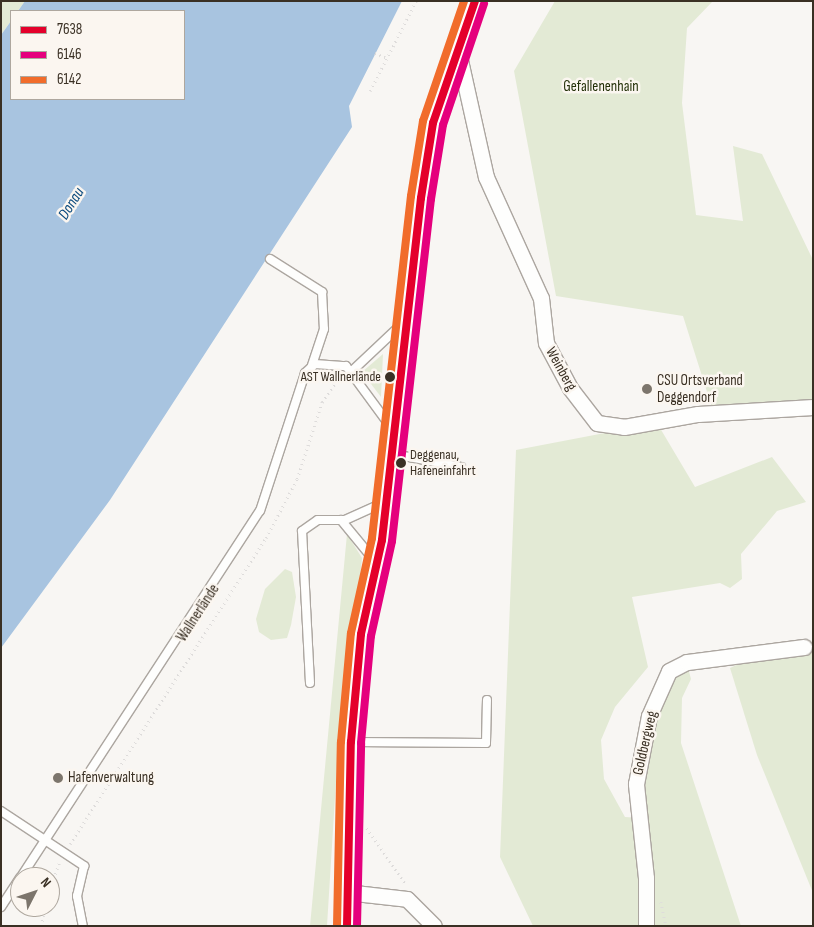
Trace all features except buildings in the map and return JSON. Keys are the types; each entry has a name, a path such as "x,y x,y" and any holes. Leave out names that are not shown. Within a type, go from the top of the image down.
{"main road":[{"path":"347,926 346,892 351,742 361,634 377,564 387,501 396,432 406,320 433,123 457,47 475,1"}],"street":[{"name":"Weinberg","path":"457,47 486,177 541,298 546,343 570,388 597,422 624,427 698,414 813,407"},
{"name":"Goldbergweg","path":"646,926 646,878 636,784 649,716 669,671 687,662 804,647"},
{"path":"346,892 406,899 434,926"}],"lane":[{"name":"Wallnerlände","path":"27,867 260,511 289,432 300,384 312,368 324,329 322,292 270,259"},
{"path":"352,371 406,320"},
{"path":"312,368 327,362 352,371 396,432"},
{"path":"393,454 461,467"},
{"path":"310,683 302,531 318,520 341,520 387,501"},
{"path":"341,520 377,564"},
{"path":"351,742 486,743 486,700"},
{"path":"1,811 84,866 77,896 84,926"},
{"name":"Wallnerlände","path":"1,907 10,893"}],"path":[{"path":"370,92 416,1"},
{"path":"375,53 387,58"},
{"path":"59,867 65,853 266,538 297,479 322,402 335,385"},
{"path":"364,824 407,886"}],"green space":[{"path":"1,1 25,1 19,10 10,10 10,22 1,35"},
{"name":"Gefallenenhain","path":"555,1 713,1 687,28 682,103 696,215 743,221 733,146 762,154 813,260 813,408 714,414 683,316 556,296 514,71"},
{"path":"383,354 381,397 362,372"},
{"path":"657,423 695,487 772,457 806,502 777,511 741,554 742,579 730,588 720,583 632,597 648,667 615,707 601,740 604,779 625,817 641,818 638,784 669,671 687,664 691,679 682,698 681,743 741,926 533,926 500,857 516,450"},
{"path":"347,534 362,558 339,733 327,926 310,926"},
{"path":"285,569 292,572 296,597 291,625 287,638 271,640 259,632 256,619 265,589"},
{"path":"813,648 813,893 757,755 730,668 756,656"}],"water":[{"name":"Donau","path":"25,1 402,1 349,106 352,127 110,500 1,648 1,35 10,22 10,100 185,100 185,10 19,10"}],"transit line":[{"name":"6142","path":"337,926 341,742 351,633 372,538 411,196 423,121 464,1"},
{"name":"7638","path":"347,926 351,742 361,634 382,540 421,198 433,123 475,1"},
{"name":"6146","path":"357,926 361,743 371,636 392,541 431,199 443,125 484,4"}],"place":[{"name":"AST Wallnerlände","path":"390,377"},
{"name":"CSU Ortsverband Deggendorf","path":"647,389"},
{"name":"Deggenau, Hafeneinfahrt","path":"401,463"},
{"name":"Hafenverwaltung","path":"58,778"}]}
